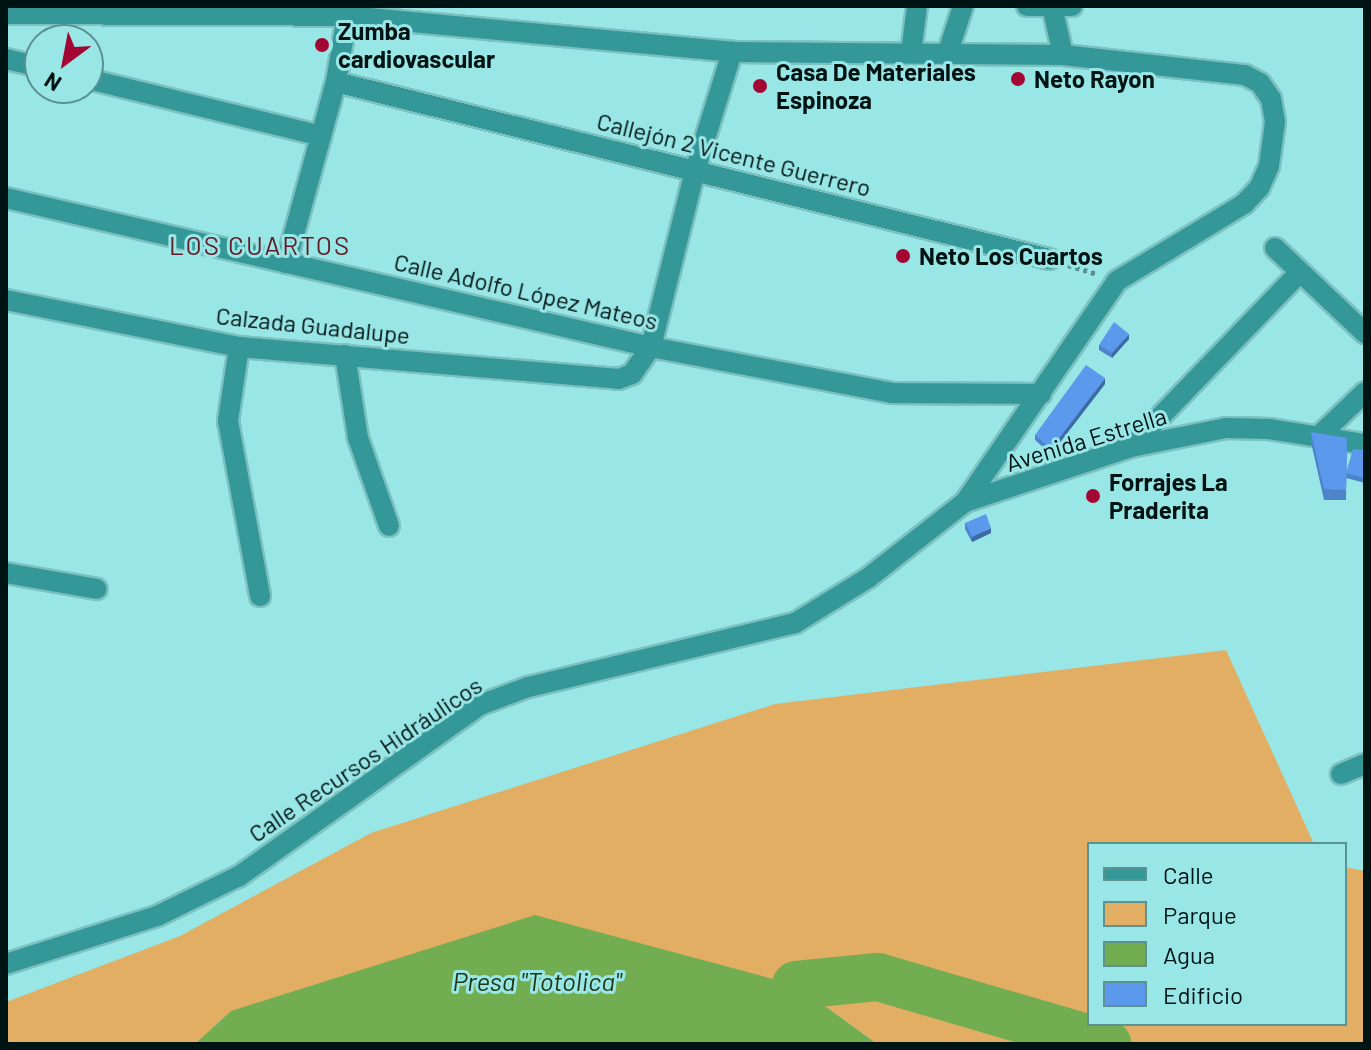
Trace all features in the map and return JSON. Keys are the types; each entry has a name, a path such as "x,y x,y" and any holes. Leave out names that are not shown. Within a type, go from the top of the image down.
{"street":[{"path":"911,53 917,6"},
{"path":"948,52 963,6"},
{"path":"1027,6 1059,7 1063,55"},
{"path":"6,14 88,11 347,16 732,52 1063,55 1245,75 1260,83 1271,99 1274,147 1259,188 1244,204 1117,281 965,502"},
{"path":"286,263 336,82 347,16"},
{"path":"651,347 695,171 732,52"},
{"name":"Callejón 2 Vicente Guerrero","path":"336,82 1049,259"},
{"path":"104,83 321,136"},
{"name":"Calle Adolfo López Mateos","path":"6,198 651,347 892,393 1041,394"},
{"path":"1275,248 1365,333"},
{"path":"1131,447 1300,272"},
{"name":"Calzada Guadalupe","path":"6,300 239,347 619,379 632,374 651,347"},
{"path":"239,347 228,421 260,596"},
{"path":"345,355 358,438 389,526"},
{"path":"1320,435 1365,392"},
{"name":"Avenida Estrella","path":"965,502 1131,447 1226,428 1320,435 1365,444"},
{"name":"Calle Recursos Hidráulicos","path":"6,964 157,916 239,876 480,705 528,687 795,623 868,578 965,502"},
{"path":"6,573 97,589"},
{"path":"1341,774 1365,764"}],"path":[{"path":"1049,259 1117,281"}],"green space":[{"path":"1226,650 1313,842 1087,842 1087,1026 1347,1026 1347,867 1365,871 1365,1044 877,1044 796,985 231,1011 195,1044 6,1044 6,1002 180,936 371,833 775,704"}],"water":[{"name":"Presa \"Totolica\"","path":"535,915 796,985 877,1044 195,1044 231,1011"}],"building":[{"path":"1114,322 1129,334 1112,353 1099,345"},
{"path":"1086,365 1105,378 1051,449 1035,435"},
{"path":"1311,432 1347,438 1346,490 1324,489"},
{"path":"1353,449 1365,450 1365,478 1346,473"},
{"path":"986,514 991,528 972,537 965,523"}],"waterway":[{"path":"796,985 878,977 1107,1044"}],"place":[{"name":"Zumba cardiovascular","path":"322,45"},
{"name":"Neto Rayon","path":"1018,79"},
{"name":"Casa De Materiales Espinoza","path":"760,86"},
{"name":"Neto Los Cuartos","path":"903,256"},
{"name":"Forrajes La Praderita","path":"1093,496"}],"district":[{"name":"LOS CUARTOS","path":"260,245"}]}
